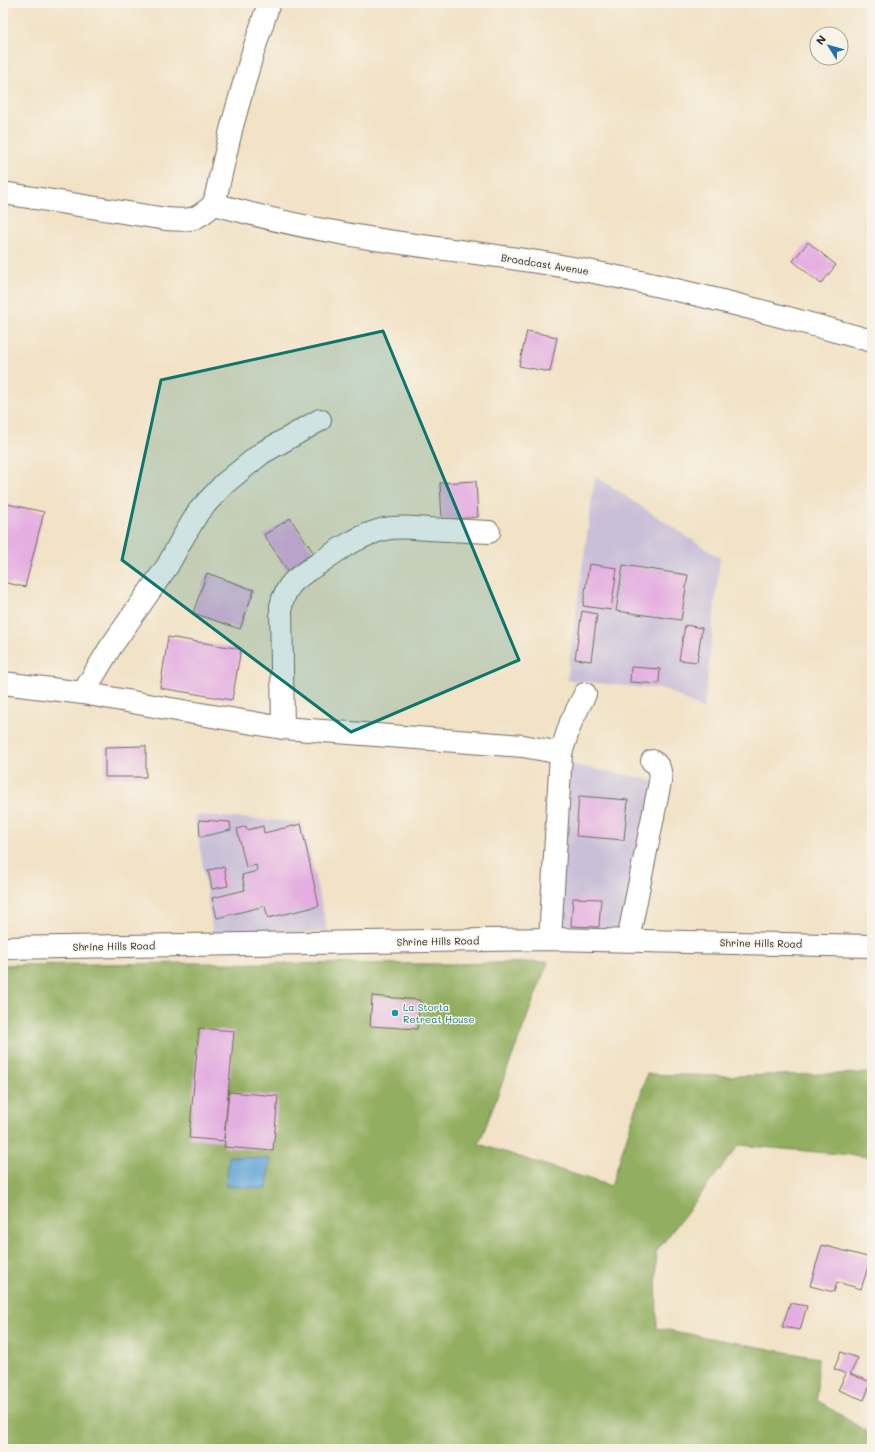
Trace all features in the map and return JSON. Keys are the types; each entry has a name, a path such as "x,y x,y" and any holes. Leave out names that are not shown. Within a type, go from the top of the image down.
{"street":[{"path":"3,193 180,220 194,219 204,213 214,204 232,126 252,55 269,3"},
{"name":"Broadcast Avenue","path":"214,204 273,220 337,233 548,264 624,277 765,311 872,341"},
{"path":"83,693 110,648 168,565 199,511 224,484 262,453 320,420"},
{"path":"283,728 281,606 283,595 289,585 300,575 342,547 362,537 386,529 406,528 489,532"},
{"path":"3,683 83,693 283,728 523,746 561,753"},
{"path":"550,939 561,753 571,722 585,694"},
{"path":"628,940 660,782 661,772 658,764 652,760"},
{"name":"Shrine Hills Road","path":"3,948 550,939 872,946"}],"highlighted area":[{"path":"383,331 519,660 351,732 122,560 161,380"}],"shaded area":[{"path":"595,476 720,558 704,710 667,690 567,680"},
{"path":"564,763 656,781 625,936 555,935"},
{"path":"195,815 302,822 328,932 213,934"}],"green space":[{"path":"548,962 479,1144 611,1186 647,1074 729,1076 872,1073 872,1157 739,1145 656,1252 657,1328 818,1358 817,1400 872,1435 872,1449 3,1449 3,965 194,963 453,964"}],"water":[{"path":"229,1156 270,1159 267,1189 226,1186"}],"building":[{"path":"808,242 836,265 821,284 793,261"},
{"path":"527,331 557,337 550,372 519,366"},
{"path":"476,481 478,517 442,520 440,483"},
{"path":"3,503 44,512 25,587 3,582"},
{"path":"290,518 315,555 289,573 264,535"},
{"path":"589,564 617,568 611,610 583,606"},
{"path":"623,565 688,575 681,620 616,611"},
{"path":"207,573 254,590 240,629 193,613"},
{"path":"582,611 597,614 591,661 575,659"},
{"path":"685,625 702,628 697,662 679,660"},
{"path":"168,637 241,649 232,700 160,688"},
{"path":"631,667 660,669 659,684 630,682"},
{"path":"146,746 146,777 105,777 105,747"},
{"path":"579,796 628,800 624,840 576,836"},
{"path":"199,820 230,822 231,830 200,837"},
{"path":"301,824 319,906 268,918 265,906 217,918 212,898 245,890 242,875 257,871 256,865 246,867 237,829 246,826 247,830 263,826 264,833"},
{"path":"224,867 228,886 212,889 208,870"},
{"path":"573,898 601,899 599,927 571,926"},
{"name":"La Storta Retreat House","path":"372,996 420,1000 417,1029 370,1026"},
{"path":"199,1028 234,1031 224,1139 229,1092 278,1096 273,1151 224,1147 225,1141 189,1138"},
{"path":"822,1245 871,1258 861,1289 837,1282 834,1292 810,1286"},
{"path":"790,1303 807,1306 800,1330 782,1327"},
{"path":"841,1352 858,1358 850,1374 871,1382 864,1400 838,1390 846,1374 834,1369"}],"place":[{"name":"La Storta Retreat House","path":"395,1013"}]}
